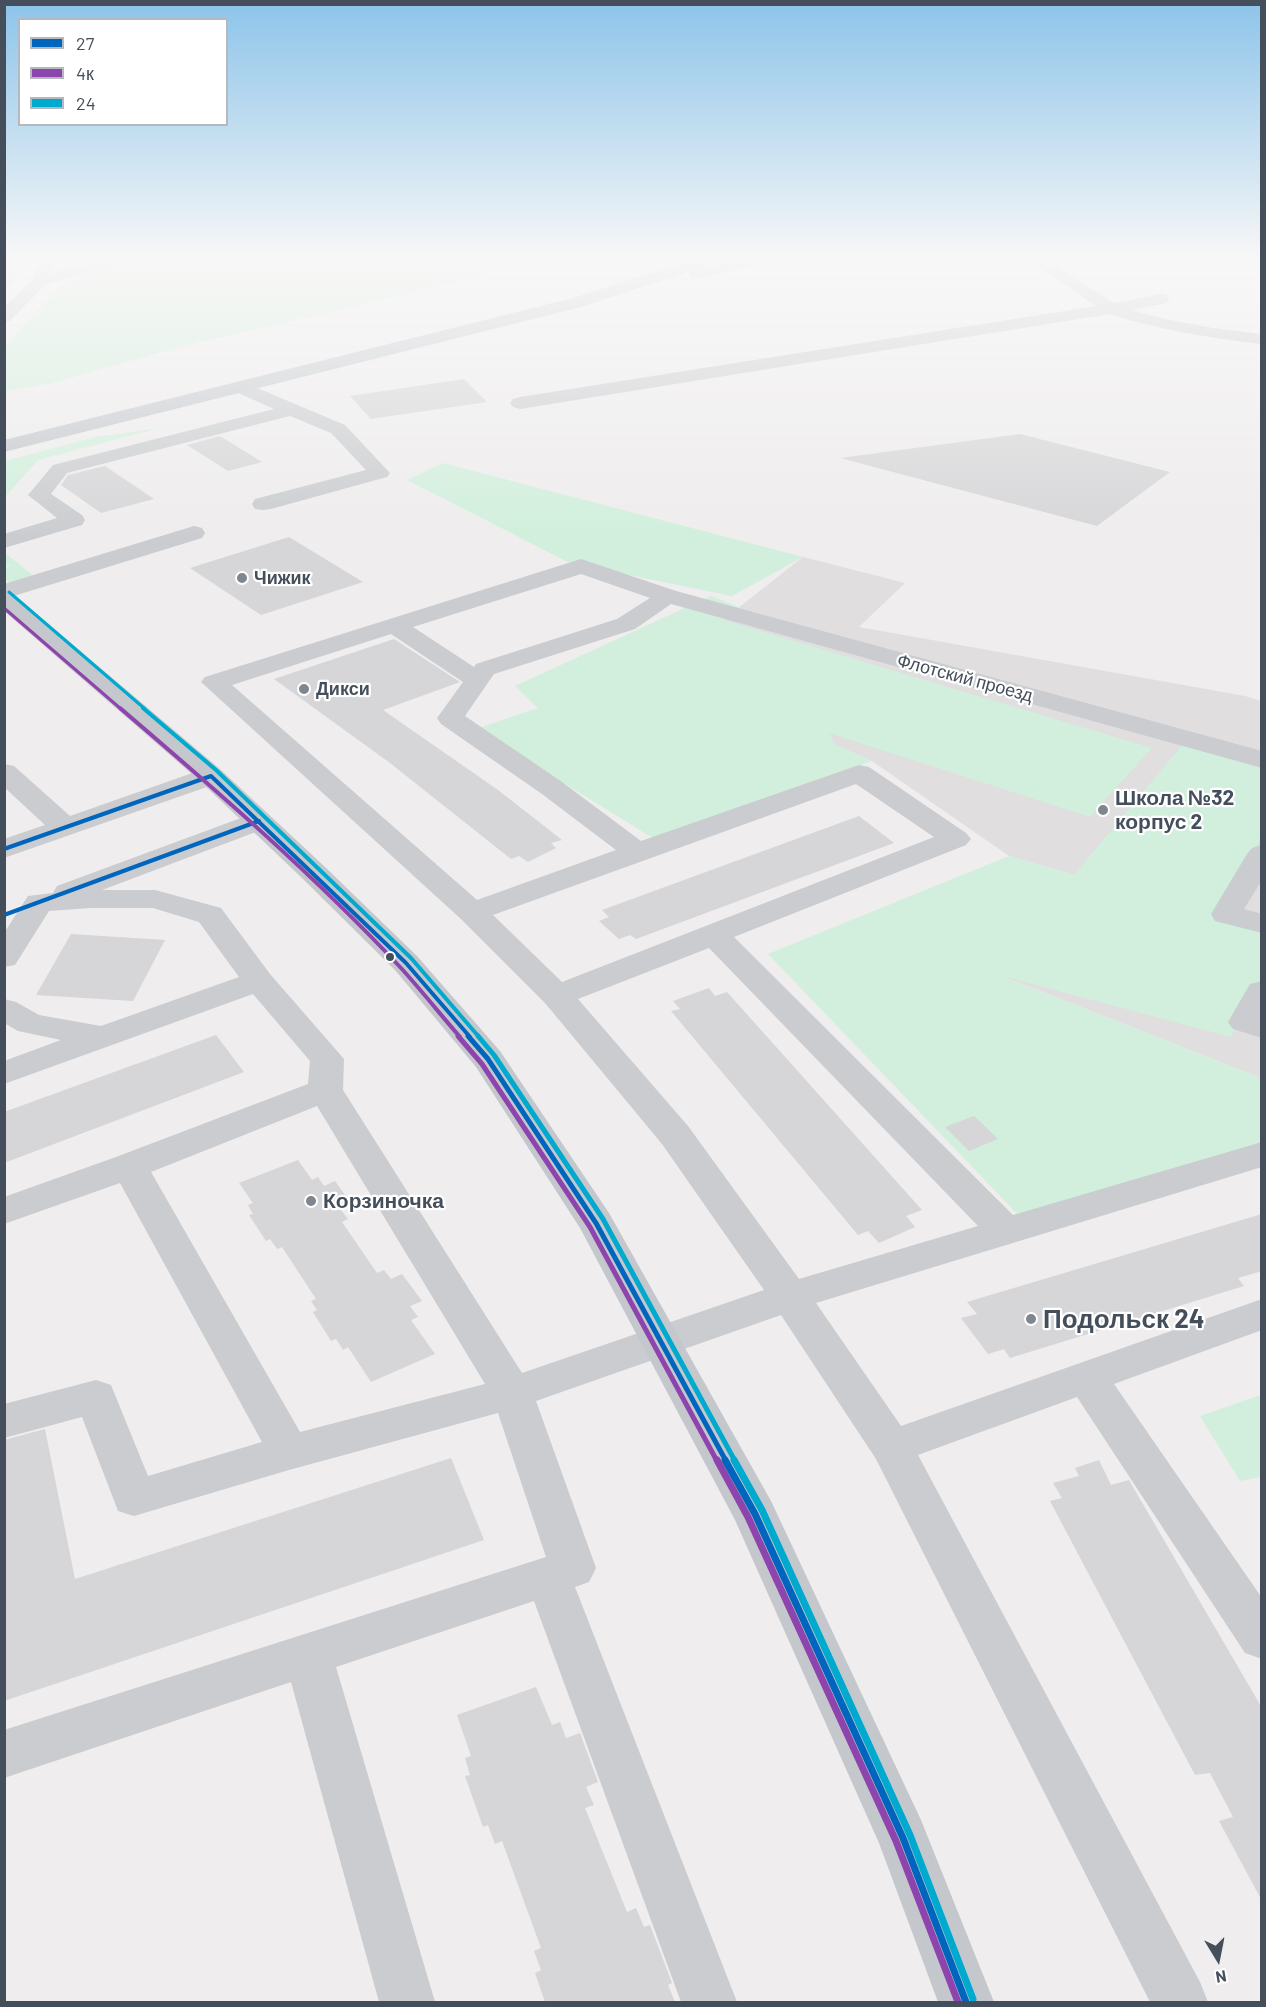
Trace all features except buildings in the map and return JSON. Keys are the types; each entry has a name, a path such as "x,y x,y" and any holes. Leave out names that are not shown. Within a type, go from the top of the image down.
{"main road":[{"path":"4,436 356,351"},
{"path":"4,446 389,351"},
{"path":"8,601 211,776 259,821 406,963 488,1059 596,1223 755,1514 903,1838 966,2002"}],"street":[{"path":"520,403 849,351"},
{"path":"243,388 338,429 380,473 263,504"},
{"path":"4,541 74,520 39,495 60,469 292,410"},
{"path":"8,601 194,533"},
{"name":"Флотский проезд","path":"472,912 214,682 581,566 668,596 1262,760"},
{"path":"637,852 552,788 450,718 485,669 626,624 668,596"},
{"path":"397,624 477,680"},
{"path":"4,772 65,827"},
{"path":"557,996 956,839 859,772 472,912 557,996 675,1135 790,1296 892,1446 1180,2002"},
{"path":"4,849 211,776"},
{"path":"4,915 259,821"},
{"path":"1262,854 1226,914 1262,924"},
{"path":"4,1754 573,1568 512,1393 325,1090 327,1059 259,981 210,915 156,899 91,899 39,903"},
{"path":"4,958 39,903"},
{"path":"712,934 1006,1231"},
{"path":"4,1072 259,981"},
{"path":"1262,992 1245,1022 1262,1028"},
{"path":"4,1009 30,1024 103,1037"},
{"path":"4,1211 129,1166 325,1090"},
{"path":"4,1421 96,1397 134,1498 289,1452 512,1393 790,1296 1262,1154"},
{"path":"129,1166 289,1452"},
{"path":"892,1446 1262,1314"},
{"path":"1086,1377 1262,1638"},
{"path":"548,1576 709,2002"},
{"path":"308,1655 407,2002"}],"shaded area":[{"name":"Школа №32 корпус 2","path":"803,557 905,583 859,627 1245,696 1261,701 1261,1078 992,972 1074,875 1009,856 872,761 835,745 603,714"}],"green space":[{"path":"5,351 167,351 49,384 5,391"},
{"path":"160,428 38,460 5,497 5,461 95,437"},
{"path":"443,463 803,557 732,596 570,563 407,480"},
{"path":"5,554 39,580 14,587 5,579 5,568 11,566 5,565"},
{"path":"711,596 739,607 724,620 1152,748 1090,817 829,733 835,745 872,761 653,838 476,729 538,708 515,686"},
{"path":"1187,739 1261,760 1261,838 1218,916 1261,928 1261,978 1231,1037 999,975 1261,1078 1261,1145 1028,1225 768,954 1009,856 1074,875"},
{"path":"1261,1395 1261,1477 1240,1481 1200,1416"}],"transit line":[{"name":"24","path":"9,592 216,770 318,867 411,958 494,1055 603,1219 762,1510 910,1835 973,1999"},
{"name":"4к","path":"4,608 206,782 308,877 401,968 482,1064 590,1227 748,1517 896,1841 958,2002"},
{"name":"27","path":"4,849 211,776 406,963 488,1059 596,1223 755,1514 903,1838 966,2002"},
{"name":"27","path":"4,915 259,821"}],"place":[{"name":"Чижик","path":"242,578"},
{"name":"Дикси","path":"304,689"},
{"name":"Школа №32 корпус 2","path":"1103,810"},
{"name":"Корзиночка","path":"311,1201"},
{"name":"Подольск 24","path":"1031,1319"}]}
